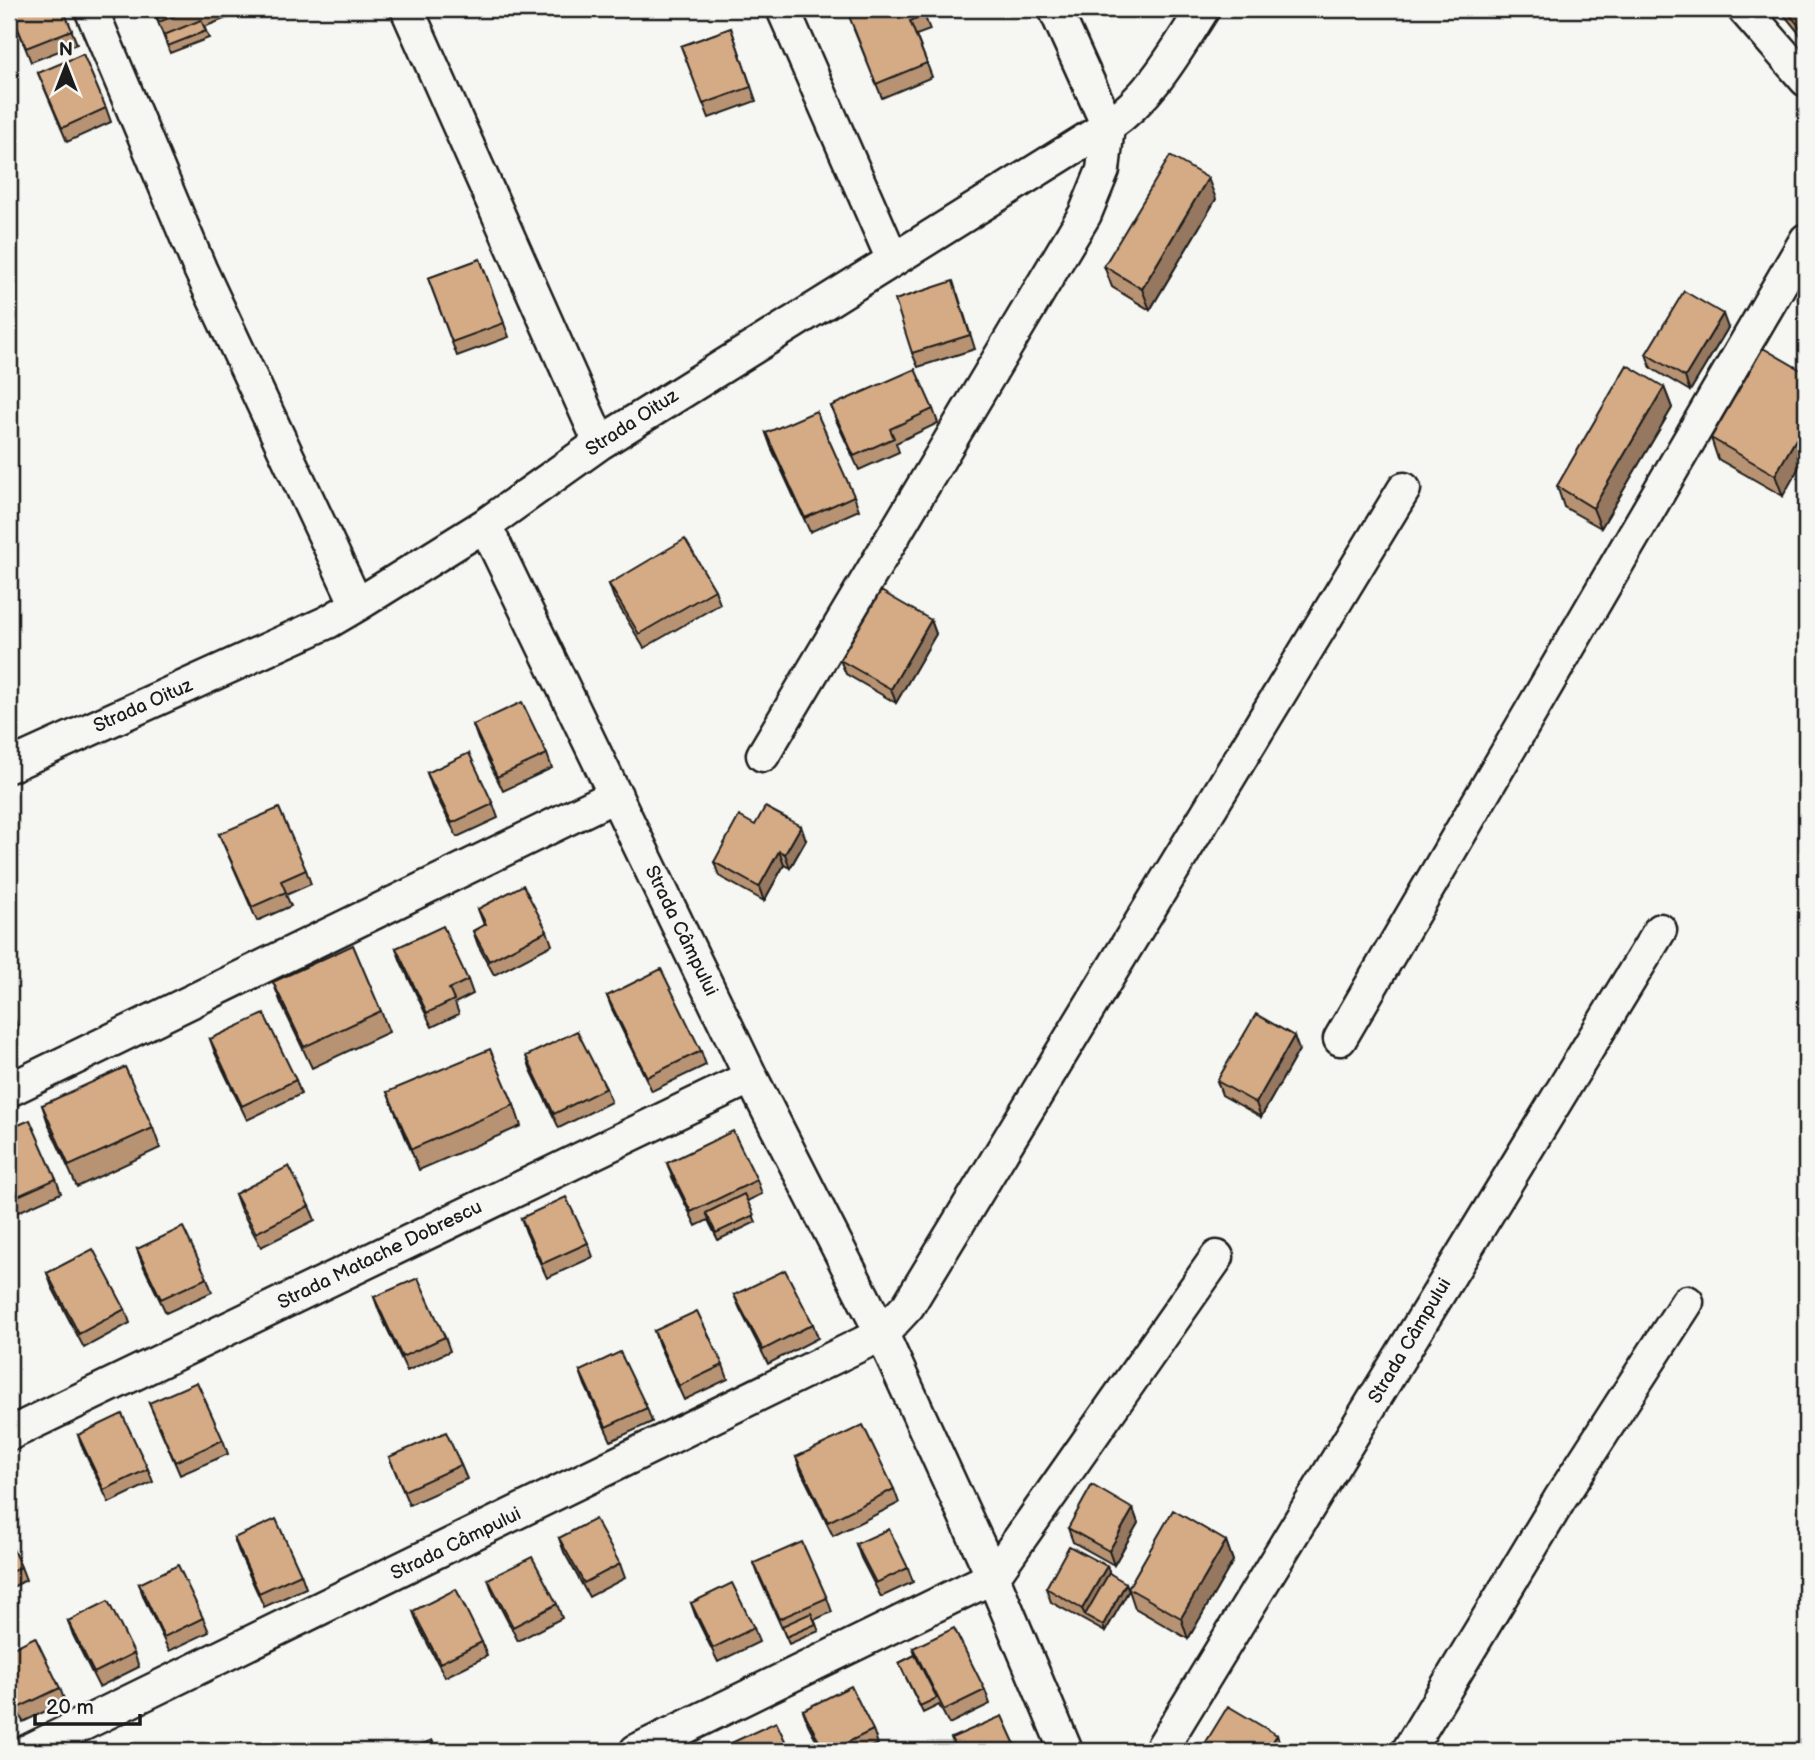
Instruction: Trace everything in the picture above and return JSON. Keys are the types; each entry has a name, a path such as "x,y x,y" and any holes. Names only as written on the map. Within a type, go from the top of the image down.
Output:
{"street":[{"path":"91,9 200,269 357,605"},
{"path":"407,9 600,443"},
{"path":"783,9 893,260"},
{"path":"763,755 1085,214 1103,170 1108,126 1055,9"},
{"name":"Strada Oituz","path":"9,766 316,627 357,605 485,525 600,443 1132,109 1158,81 1203,9"},
{"path":"1744,9 1806,80"},
{"path":"1340,1039 1806,240"},
{"path":"881,1334 908,1306 1404,489"},
{"name":"Strada Câmpului","path":"485,525 751,1077 881,1334 993,1577 1066,1751"},
{"path":"9,1090 616,795"},
{"name":"Strada Câmpului","path":"1160,1751 1660,930"},
{"name":"Strada Matache Dobrescu","path":"9,1434 751,1077"},
{"path":"636,1751 993,1577 1217,1257"},
{"path":"1408,1751 1560,1499 1687,1302"},
{"name":"Strada Câmpului","path":"28,1751 881,1334"}],"building":[{"path":"10,9 63,9 72,30 26,48"},
{"path":"154,9 191,9 159,22"},
{"path":"866,9 922,9 925,16 910,21 927,63 876,84 849,16"},
{"path":"1785,9 1806,9 1806,34"},
{"path":"201,20 206,31 168,46 164,35"},
{"path":"731,28 751,87 703,104 681,46"},
{"path":"83,54 106,108 62,128 38,73"},
{"path":"1170,156 1208,178 1142,289 1104,266"},
{"path":"480,259 504,323 452,342 428,278"},
{"path":"953,281 970,335 912,353 895,300"},
{"path":"1806,285 1806,303 1798,298"},
{"path":"1684,291 1723,314 1685,377 1646,354"},
{"path":"1763,348 1806,373 1806,422 1775,475 1711,438"},
{"path":"1627,365 1664,387 1593,508 1557,486"},
{"path":"915,369 933,409 890,429 894,438 854,456 831,406"},
{"path":"816,411 854,496 805,518 766,433"},
{"path":"685,539 715,590 639,634 609,584"},
{"path":"881,591 931,620 891,689 840,660"},
{"path":"522,702 547,754 497,777 473,725"},
{"path":"469,753 493,804 452,823 427,773"},
{"path":"765,807 801,826 785,854 779,851 759,887 714,862 739,816 755,825"},
{"path":"279,808 306,870 281,881 286,892 252,907 219,834"},
{"path":"523,885 547,931 489,961 473,931 486,924 478,909"},
{"path":"443,926 468,980 449,989 454,1000 427,1013 396,948"},
{"path":"353,945 381,1011 304,1047 273,982"},
{"path":"661,969 701,1051 647,1077 607,996"},
{"path":"264,1014 296,1080 242,1106 210,1039"},
{"path":"1256,1014 1294,1036 1256,1103 1217,1081"},
{"path":"577,1031 606,1088 554,1114 526,1056"},
{"path":"490,1049 514,1105 412,1149 387,1092"},
{"path":"125,1067 153,1128 69,1166 42,1105"},
{"path":"30,1120 56,1179 9,1200 9,1129"},
{"path":"733,1131 757,1180 691,1212 667,1163"},
{"path":"289,1166 309,1206 256,1233 235,1194"},
{"path":"744,1194 754,1215 716,1233 706,1213"},
{"path":"566,1197 588,1243 542,1264 521,1218"},
{"path":"183,1227 207,1278 161,1299 137,1249"},
{"path":"93,1249 125,1309 79,1334 47,1273"},
{"path":"785,1270 813,1324 763,1350 734,1295"},
{"path":"418,1278 445,1337 402,1357 374,1297"},
{"path":"697,1311 723,1365 679,1386 654,1331"},
{"path":"620,1352 647,1408 606,1427 580,1371"},
{"path":"197,1382 223,1440 175,1462 149,1403"},
{"path":"122,1414 148,1469 104,1490 78,1435"},
{"path":"863,1425 894,1489 828,1522 796,1457"},
{"path":"446,1432 461,1465 404,1491 389,1457"},
{"path":"1092,1485 1133,1509 1109,1551 1068,1528"},
{"path":"1173,1510 1226,1541 1181,1618 1128,1588"},
{"path":"276,1519 301,1574 259,1593 234,1538"},
{"path":"595,1519 620,1564 584,1583 559,1538"},
{"path":"889,1529 908,1568 876,1583 856,1544"},
{"path":"9,1541 21,1567 9,1573"},
{"path":"802,1542 827,1598 779,1619 754,1563"},
{"path":"1069,1546 1107,1566 1082,1609 1046,1588"},
{"path":"532,1557 557,1604 513,1627 488,1579"},
{"path":"178,1565 203,1618 164,1637 139,1584"},
{"path":"1109,1573 1126,1583 1103,1625 1085,1615"},
{"path":"732,1583 754,1628 713,1648 691,1603"},
{"path":"456,1589 482,1642 440,1663 413,1611"},
{"path":"108,1601 134,1653 94,1673 68,1621"},
{"path":"811,1613 816,1624 786,1637 782,1626"},
{"path":"954,1628 985,1690 944,1710 913,1648"},
{"path":"35,1637 60,1688 18,1708 9,1690 9,1650"},
{"path":"915,1655 937,1698 920,1706 899,1663"},
{"path":"851,1686 873,1730 830,1751 824,1751 803,1710"},
{"path":"1228,1706 1277,1735 1267,1751 1201,1750"},
{"path":"1002,1716 1018,1751 957,1751 951,1738"},
{"path":"776,1722 790,1751 730,1751 727,1745"},
{"path":"432,1740 437,1751 406,1751"}]}
